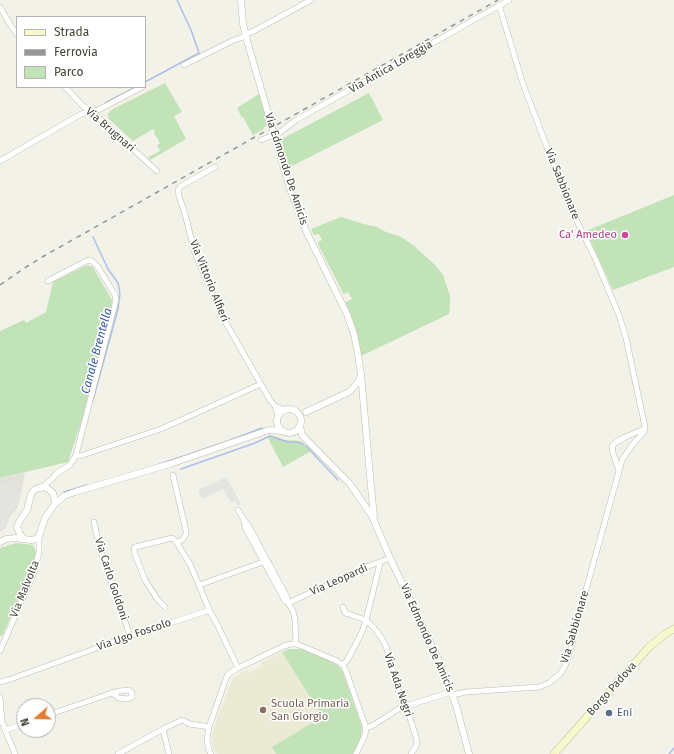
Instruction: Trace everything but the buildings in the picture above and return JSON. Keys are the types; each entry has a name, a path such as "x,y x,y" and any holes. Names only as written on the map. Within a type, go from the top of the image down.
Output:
{"main road":[{"name":"Borgo Padova","path":"554,754 647,649 662,636 674,629"}],"street":[{"name":"Via Edmondo De Amicis","path":"240,0 246,35 290,189 304,225 349,318 356,340 362,378 371,487 376,525"},
{"path":"184,65 252,32 311,0"},
{"name":"Via Antica Loreggia","path":"275,135 296,120 509,0"},
{"name":"Via Sabbionare","path":"365,728 372,726 400,708 452,693 539,687 560,674 569,655 622,460 633,444 644,432 645,427 626,338 619,315 596,260 569,205 523,84 499,5"},
{"path":"0,8 16,33"},
{"name":"Via Brugnari","path":"66,88 84,108 91,111 157,171"},
{"path":"0,161 81,114 98,110 141,88"},
{"path":"261,140 275,135"},
{"name":"Via Vittorio Alfieri","path":"216,167 181,186 178,190 178,196 185,214 195,253 222,316 270,400 275,406 277,418"},
{"path":"41,488 57,473 70,465 76,455 116,302 116,298 98,267 89,260 48,281"},
{"path":"275,406 285,410 289,409 296,412 306,412 350,391 360,378 360,366"},
{"path":"333,399 353,384 359,373 360,366"},
{"path":"76,455 80,456 162,429 261,384"},
{"path":"350,391 359,392 364,399"},
{"path":"269,430 281,412 285,410"},
{"path":"296,412 299,414 302,435"},
{"path":"291,433 298,429 306,412"},
{"path":"277,418 278,428 281,431"},
{"path":"619,471 612,453 612,446 625,437 644,429"},
{"path":"3,540 16,538 34,540 39,536 46,518 54,505 64,496 170,464 269,430 302,435 345,479 359,496 364,498 368,496 371,487"},
{"path":"173,475 186,531 183,539 177,543"},
{"path":"51,480 50,487 55,499 54,505"},
{"path":"3,540 12,536 17,528 27,510 32,492 34,490 47,488 53,493 64,496"},
{"name":"Via Edmondo De Amicis","path":"359,496 371,513 390,558 439,661 452,693 469,754"},
{"path":"238,510 248,524 266,561 287,597 295,619 296,644"},
{"name":"Via Carlo Goldoni","path":"94,522 100,549 130,636"},
{"path":"17,528 20,534 26,539"},
{"name":"Via Malvolta","path":"0,651 32,575 38,556 39,536"},
{"path":"165,607 150,589 145,580 134,550 135,547 172,538 177,543 190,564 210,612 238,668"},
{"name":"Via Malvolta","path":"26,539 35,544 39,549"},
{"name":"Via Leopardi","path":"288,603 390,558"},
{"path":"200,585 266,561"},
{"path":"343,665 353,651 362,632 380,562"},
{"path":"343,607 346,613 366,620"},
{"name":"Via Ugo Foscolo","path":"0,682 204,611 210,612"},
{"name":"Via Ada Negri","path":"366,620 381,637 386,646 398,690 406,706 416,742 416,746 412,754"},
{"path":"211,754 207,740 209,726 228,674 287,644 296,644 337,661 343,665 365,728 365,735 356,754"},
{"path":"56,712 112,694"},
{"path":"0,697 3,728 15,754"},
{"path":"118,754 182,720 190,724 209,726"},
{"path":"3,728 16,726"},
{"path":"163,729 169,754"}],"shaded area":[{"path":"25,473 17,508 10,517 5,529 0,532 0,478"},
{"path":"226,477 241,504 238,506 235,501 231,502 222,489 202,499 198,490"},
{"path":"12,484 13,488 18,488 20,492 18,503 2,528 0,527 0,487"},
{"path":"282,652 322,718 272,747 276,754 217,754 213,748 212,740 214,729 233,678 247,669 249,673 262,666 261,663"}],"green space":[{"path":"165,83 182,112 174,116 186,139 150,160 148,157 160,151 157,145 160,144 153,129 133,141 109,119 108,113 113,109"},
{"path":"369,93 383,120 288,168 280,140"},
{"path":"259,94 268,125 253,135 237,108"},
{"path":"674,195 674,267 613,290 586,231"},
{"path":"341,217 377,227 401,237 413,245 435,265 443,275 450,296 449,314 361,356 354,326 346,303 352,299 348,292 343,293 318,244 318,242 322,240 319,234 314,235 311,229"},
{"path":"87,265 93,267 112,300 112,303 81,423 68,462 0,478 0,331 24,320 26,323 46,312 53,282"},
{"path":"272,436 284,440 300,441 311,451 283,467 268,438"},
{"path":"16,543 33,545 36,552 36,559 3,635 0,636 0,548"},
{"path":"290,649 301,649 326,659 337,665 342,670 362,727 361,738 353,754 276,754 272,747 322,717 282,652"}],"waterway":[{"name":"Canale Brentella","path":"146,81 199,53 191,30 177,0"},
{"name":"Canale Brentella","path":"105,103 134,88"},
{"name":"Canale Brentella","path":"93,237 108,269 118,283 120,294 118,309 93,400"},
{"path":"154,466 262,428"},
{"path":"181,469 255,443 270,436 304,445"},
{"path":"306,446 338,480"},
{"path":"64,492 87,485"},
{"path":"669,754 674,748"}],"railway":[{"path":"0,285 44,256 498,0"}],"place":[{"name":"Ca' Amedeo","path":"625,235"},
{"name":"Scuola Primaria San Giorgio","path":"263,710"},
{"name":"Eni","path":"609,713"}]}
